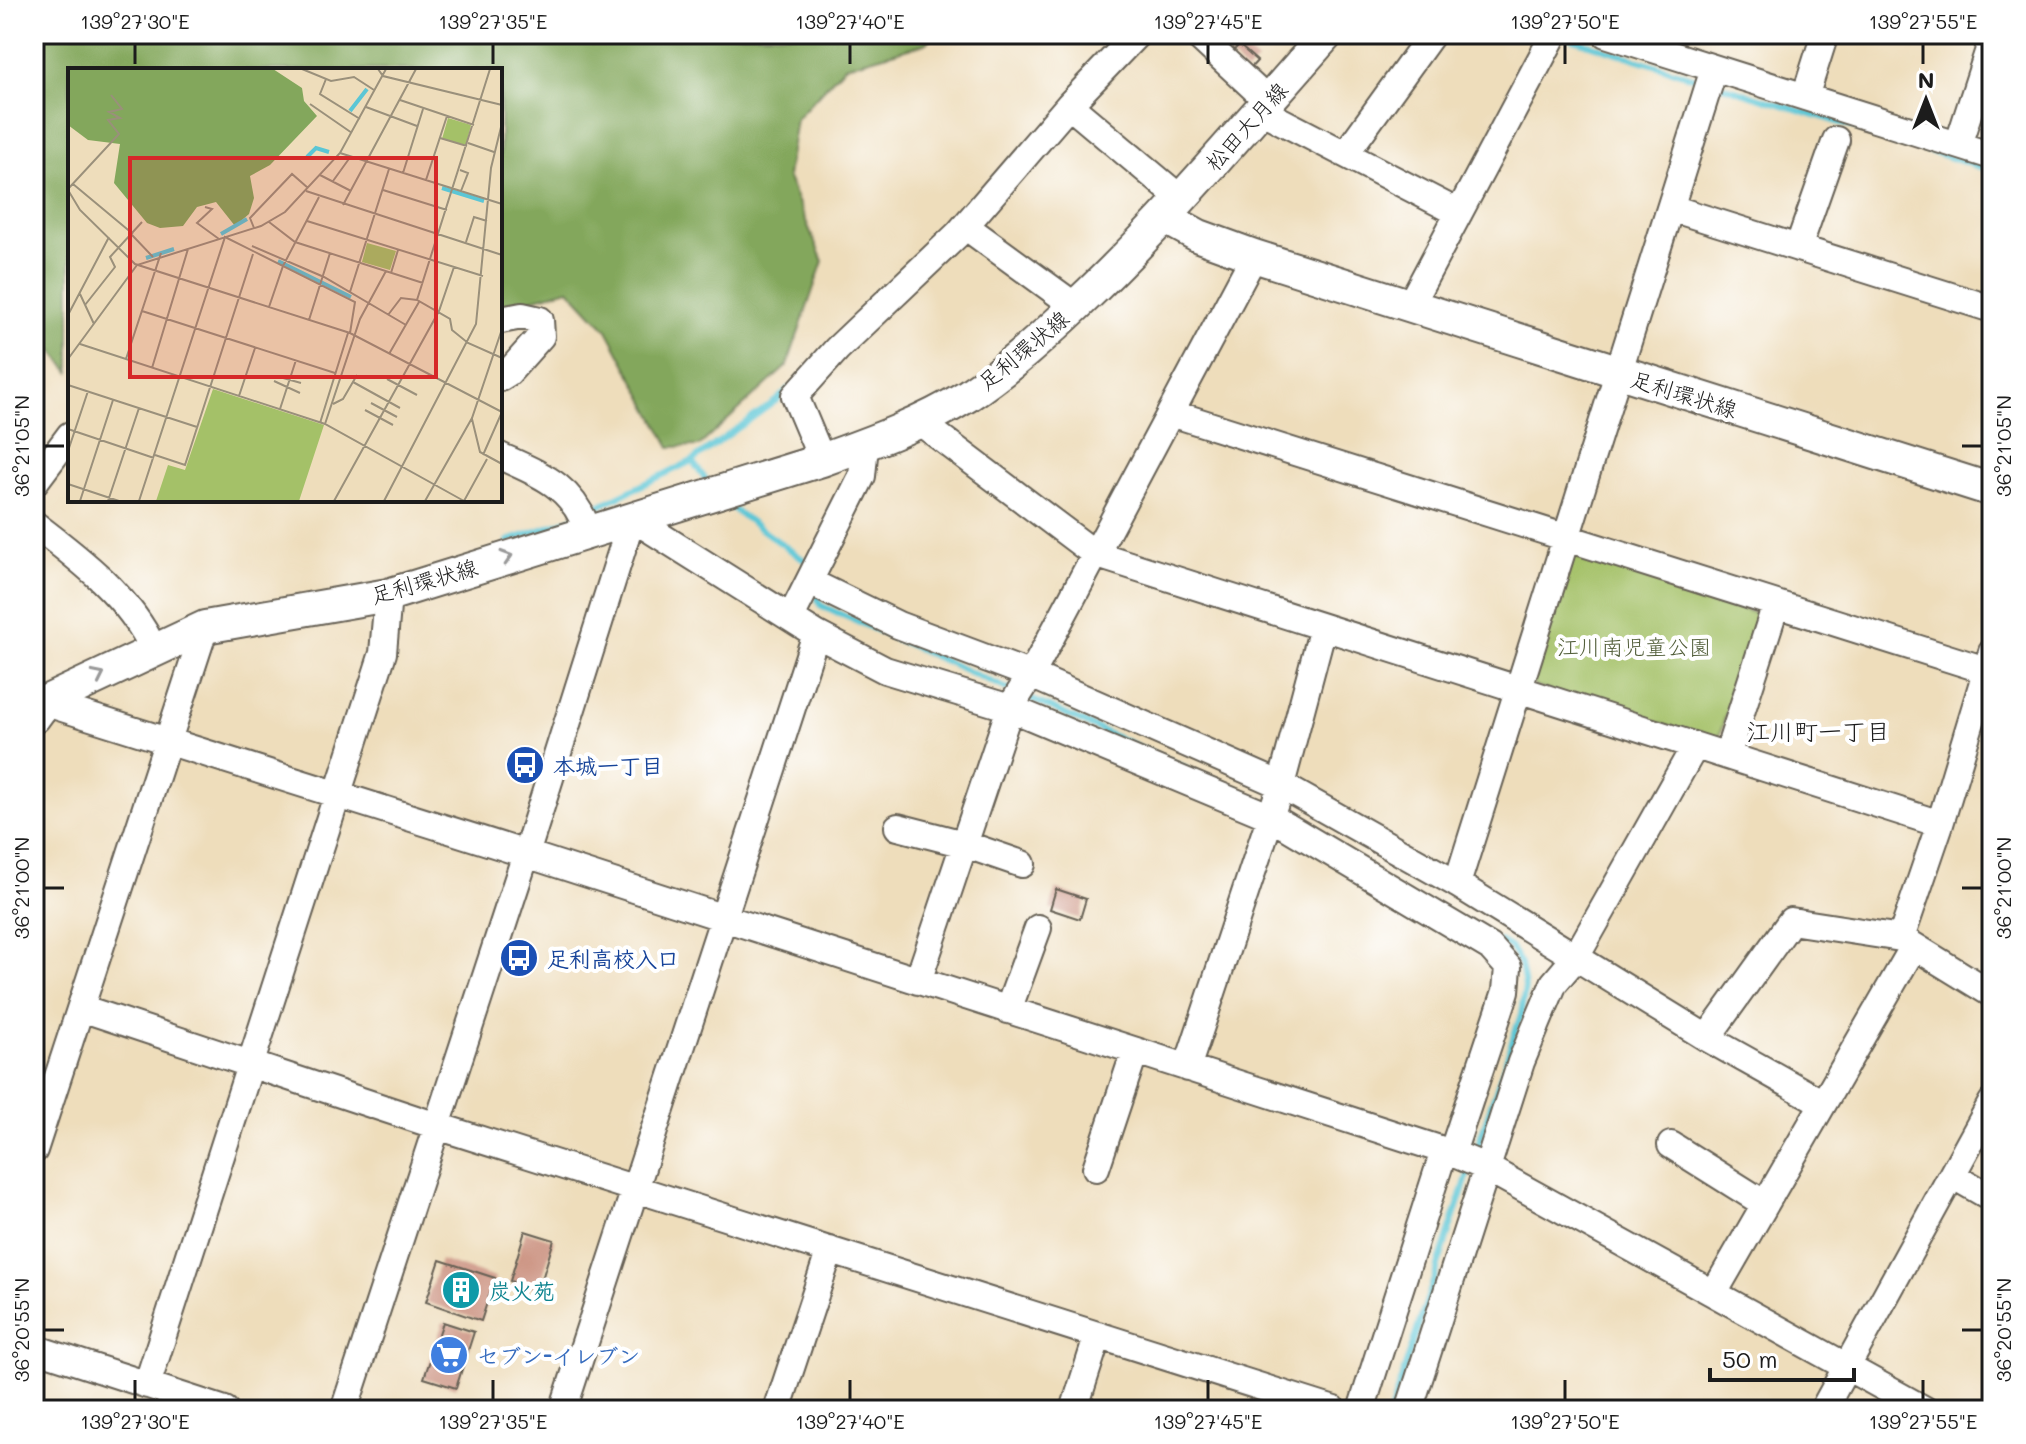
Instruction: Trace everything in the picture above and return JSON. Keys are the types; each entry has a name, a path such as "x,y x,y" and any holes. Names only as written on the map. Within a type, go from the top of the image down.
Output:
{"main road":[{"name":"松田大月線","path":"1172,208 1327,34"},
{"name":"足利環状線","path":"38,704 149,642 205,627 388,595 584,520 632,518 822,460 920,422 969,394 1014,361 1075,306 1172,208 1199,236 1254,256 1992,490"}],"street":[{"path":"822,460 795,396 837,349 965,226 1069,105 1137,34"},
{"path":"1196,34 1264,106 1459,213"},
{"path":"1346,153 1432,34"},
{"path":"1606,34 1710,78 1805,97 1992,156"},
{"path":"1805,97 1825,34"},
{"path":"1410,305 1552,38"},
{"path":"1958,145 1992,40"},
{"path":"1457,884 1710,78"},
{"path":"1069,105 1172,208"},
{"path":"1798,248 1836,140"},
{"path":"1671,208 1992,309"},
{"path":"965,226 1075,306"},
{"path":"918,981 1010,708 1031,675 1254,256"},
{"path":"502,320 522,316 540,320 541,336 502,377"},
{"path":"1171,413 1776,604 1990,665 1907,942 1823,1103 1714,1293"},
{"path":"920,422 1095,554 1940,824"},
{"path":"34,483 68,438"},
{"path":"791,617 862,476 865,445"},
{"path":"502,457 549,478 564,490 584,520"},
{"path":"344,1410 632,518 816,634 885,670 1010,708 1271,817 1469,933 1490,947 1508,967 1506,991 1361,1410"},
{"path":"34,524 97,574 149,642"},
{"path":"810,582 898,625 1031,675 1281,785 1457,884 1707,1038 1823,1103"},
{"path":"147,1385 383,653 388,595"},
{"path":"1727,756 1776,604"},
{"path":"34,1150 205,627"},
{"path":"1187,1068 1281,785 1323,627"},
{"path":"563,1410 816,634"},
{"path":"38,704 168,741 526,854 1448,1152 1485,1167 1925,1410"},
{"path":"1409,1410 1485,1167 1521,1062 1554,983 1576,957 1695,746"},
{"path":"898,827 964,844 1022,864"},
{"path":"1707,1038 1791,921 1907,942 1992,994"},
{"path":"1008,1010 1038,928"},
{"path":"81,1008 437,1126 1334,1410"},
{"path":"1096,1168 1135,1051"},
{"path":"1823,1410 1992,1102"},
{"path":"1671,1145 1765,1204"},
{"path":"1952,1175 1992,1198"},
{"path":"777,1410 830,1250"},
{"path":"1074,1410 1098,1335"},
{"path":"34,1348 225,1410"}],"green space":[{"path":"34,34 935,34 927,43 845,66 796,119 787,176 823,261 787,366 699,446 670,447 607,330 569,289 502,307 502,68 68,68 68,370 34,327"},
{"name":"江川南児童公園","path":"1579,556 1757,614 1718,740 1535,687 1530,677 1568,558"}],"building":[{"path":"1239,45 1257,61 1247,72 1229,55"},
{"path":"1056,889 1086,899 1080,919 1050,909"},
{"path":"525,1231 554,1240 539,1289 510,1281"},
{"name":"炭火苑","path":"440,1260 495,1278 481,1321 426,1302"},
{"name":"セブン-イレブン","path":"443,1322 474,1332 456,1388 424,1378"}],"waterway":[{"path":"1560,35 1705,81"},
{"path":"1716,84 1992,171"},
{"path":"586,512 692,461 788,389"},
{"path":"692,461 709,484"},
{"path":"723,502 807,562 809,567"},
{"path":"508,541 576,517"},
{"path":"816,593 820,605 1014,692"},
{"path":"1024,696 1186,768"},
{"path":"1474,1157 1521,1014 1525,987 1521,964 1510,947 1500,941"},
{"path":"1391,1410 1470,1168"}],"place":[{"name":"本城一丁目","path":"525,765"},
{"name":"足利高校入口","path":"519,958"},
{"name":"炭火苑","path":"461,1290"},
{"name":"セブン-イレブン","path":"449,1355"}],"district":[{"name":"江川町一丁目","path":"1818,730"}]}
